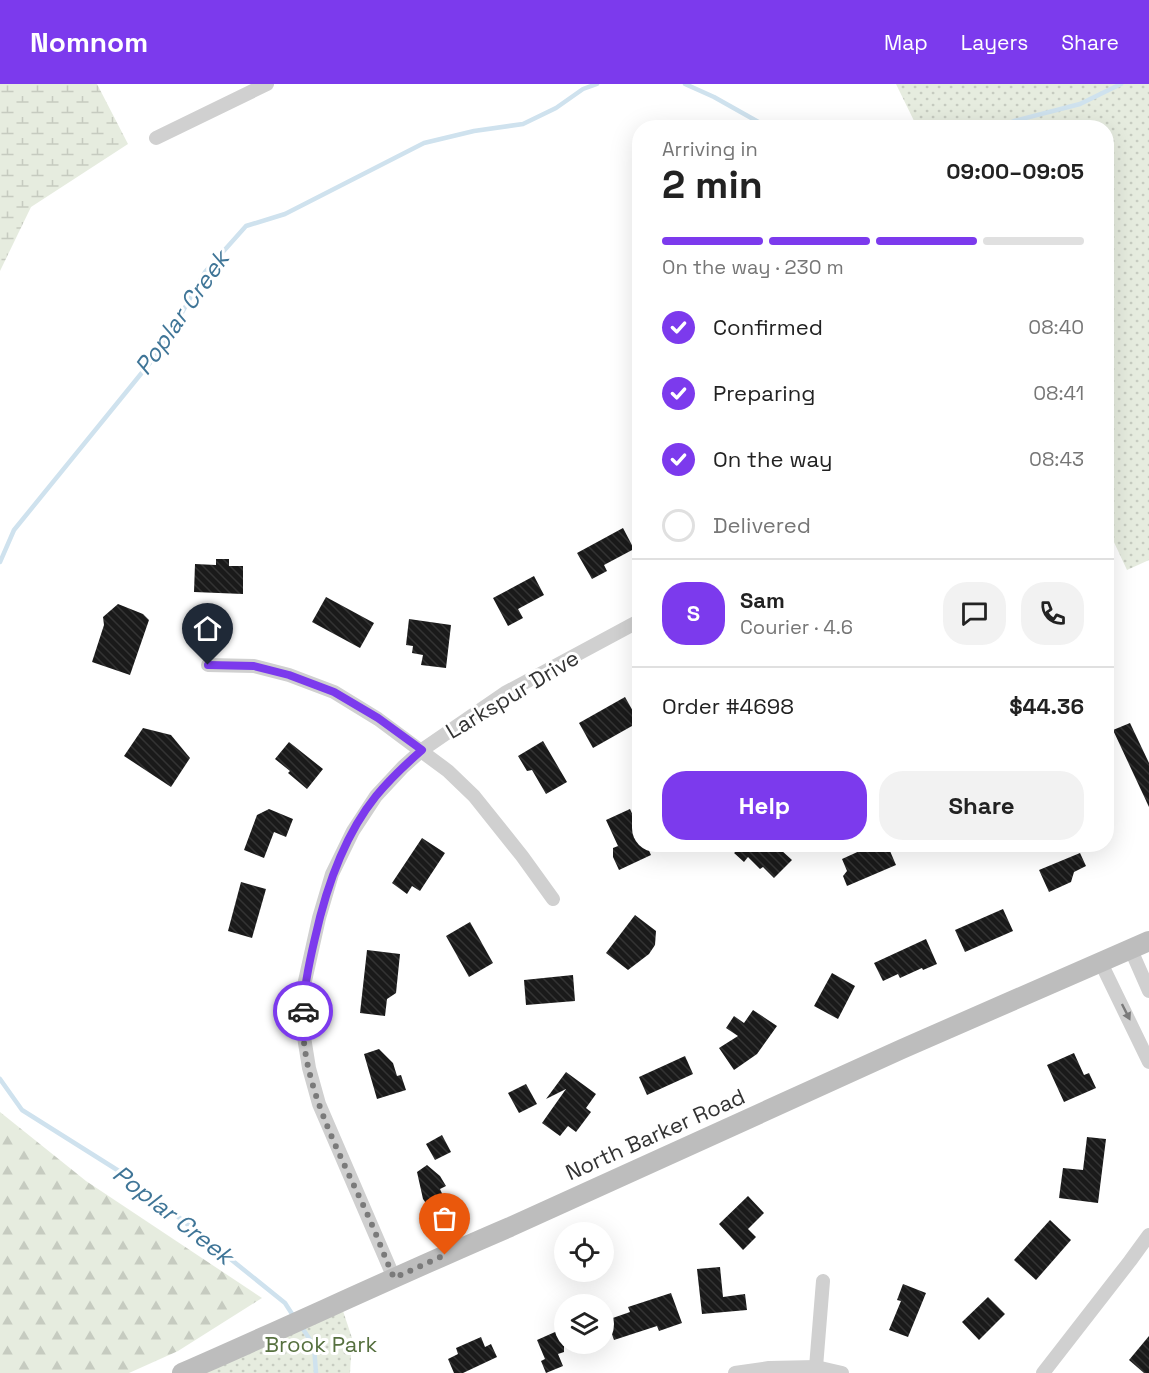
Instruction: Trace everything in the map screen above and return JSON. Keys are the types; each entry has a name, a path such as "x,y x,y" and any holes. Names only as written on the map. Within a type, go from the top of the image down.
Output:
{"main road":[{"name":"North Barker Road","path":"182,1373 891,1054 1149,941"}],"street":[{"path":"156,138 259,86"},
{"name":"Larkspur Drive","path":"394,1278 319,1104 309,1068 304,1037 303,990 319,918 332,874 353,831 376,796 422,750 505,693 632,625"},
{"path":"208,665 254,666 289,675 334,692 378,718 448,771 474,796 553,899"},
{"path":"1131,950 1149,991"},
{"path":"1101,963 1149,1062"},
{"path":"1043,1373 1149,1235"},
{"path":"816,1367 823,1281"},
{"path":"735,1373 769,1368 816,1367 842,1373"}],"green space":[{"path":"0,84 97,84 128,144 31,207 0,271"},
{"path":"896,84 1149,84 1149,560 1127,570 1114,542 1114,120 914,120"},
{"path":"0,1112 86,1181 262,1298 178,1351 129,1373 0,1373"},
{"name":"Brook Park","path":"340,1302 352,1338 350,1373 182,1373"}],"building":[{"path":"623,528 632,545 632,550 604,565 607,571 592,579 577,553"},
{"path":"216,559 229,559 229,566 243,566 243,594 194,592 195,564 216,565"},
{"path":"534,576 544,595 518,609 523,618 508,626 493,598"},
{"path":"326,597 374,623 360,648 312,622"},
{"path":"118,604 143,614 149,620 130,675 92,662 104,625 103,617"},
{"path":"409,619 451,625 446,668 421,665 423,655 412,653 413,646 406,645"},
{"path":"625,697 632,710 632,726 593,748 579,723"},
{"path":"1130,723 1149,763 1149,807 1114,732 1114,730"},
{"path":"143,728 171,735 190,758 171,787 124,756"},
{"path":"543,741 567,782 546,794 532,770 527,771 518,756"},
{"path":"289,742 323,769 307,789 275,759"},
{"path":"269,809 293,819 286,837 274,832 264,858 244,850 257,815"},
{"path":"630,809 632,852 650,852 651,855 619,870 613,857 613,848 618,846 606,820"},
{"path":"422,838 445,853 420,891 412,886 407,894 392,883"},
{"path":"783,852 792,860 774,878 748,857 744,862 734,853"},
{"path":"857,852 890,852 896,865 847,886 843,876 847,871 842,859"},
{"path":"1080,853 1086,866 1074,872 1071,882 1049,892 1039,870"},
{"path":"241,882 266,889 252,938 228,931"},
{"path":"1003,909 1013,931 965,952 955,930"},
{"path":"635,915 656,931 655,945 649,954 628,970 606,953"},
{"path":"470,922 493,963 469,977 446,936"},
{"path":"926,939 937,964 900,978 898,974 883,981 874,963"},
{"path":"367,950 400,954 396,993 387,999 385,1016 360,1013"},
{"path":"832,973 855,986 838,1019 814,1006"},
{"path":"573,975 575,1001 526,1005 524,980"},
{"path":"753,1010 777,1026 757,1054 734,1070 719,1048 738,1036 726,1028 734,1016 744,1023"},
{"path":"379,1049 393,1063 397,1076 401,1075 406,1090 377,1099 364,1054"},
{"path":"1074,1053 1084,1075 1089,1073 1096,1088 1064,1102 1047,1065"},
{"path":"685,1056 693,1074 647,1095 639,1077"},
{"path":"566,1072 596,1094 586,1108 591,1112 576,1132 568,1126 560,1136 542,1123 566,1089 546,1099"},
{"path":"526,1084 537,1104 519,1113 508,1093"},
{"path":"442,1135 451,1152 435,1160 426,1144"},
{"path":"1087,1137 1106,1139 1098,1203 1059,1198 1063,1168 1083,1170"},
{"path":"427,1165 440,1176 446,1186 440,1189 445,1200 430,1209 423,1199 417,1172"},
{"path":"748,1196 764,1213 748,1229 756,1237 743,1250 719,1224"},
{"path":"1050,1220 1071,1240 1036,1280 1014,1260"},
{"path":"720,1267 723,1297 745,1294 747,1310 702,1314 697,1269"},
{"path":"903,1284 926,1293 908,1337 889,1330 901,1301 897,1300"},
{"path":"671,1293 682,1323 659,1331 657,1326 614,1340 614,1318 630,1312 628,1307"},
{"path":"988,1297 1005,1314 979,1340 962,1322"},
{"path":"554,1332 554,1354 558,1354 563,1366 546,1373 541,1361 545,1359 537,1340"},
{"path":"1149,1336 1149,1373 1144,1373 1129,1360"},
{"path":"481,1337 485,1347 491,1344 497,1357 463,1373 454,1373 448,1359 458,1354 456,1348"}],"waterway":[{"name":"Poplar Creek","path":"0,562 14,530 162,348 205,272 246,226 285,214 424,143 474,131 523,124 556,108 583,89 597,84"},
{"name":"Poplar Creek","path":"685,84 755,120"},
{"name":"Poplar Creek","path":"1018,120 1080,104 1121,84"},
{"name":"Poplar Creek","path":"0,1079 22,1110 130,1178 285,1303 294,1317"},
{"name":"Poplar Creek","path":"301,1326 314,1346 316,1373"}],"way so far":[{"path":"303,1011 309,1068 319,1104 394,1278 445,1255"}],"route":[{"path":"208,665 254,666 289,675 334,692 378,718 422,750 376,796 342,851 332,874 319,918 303,990 303,1011"}]}
